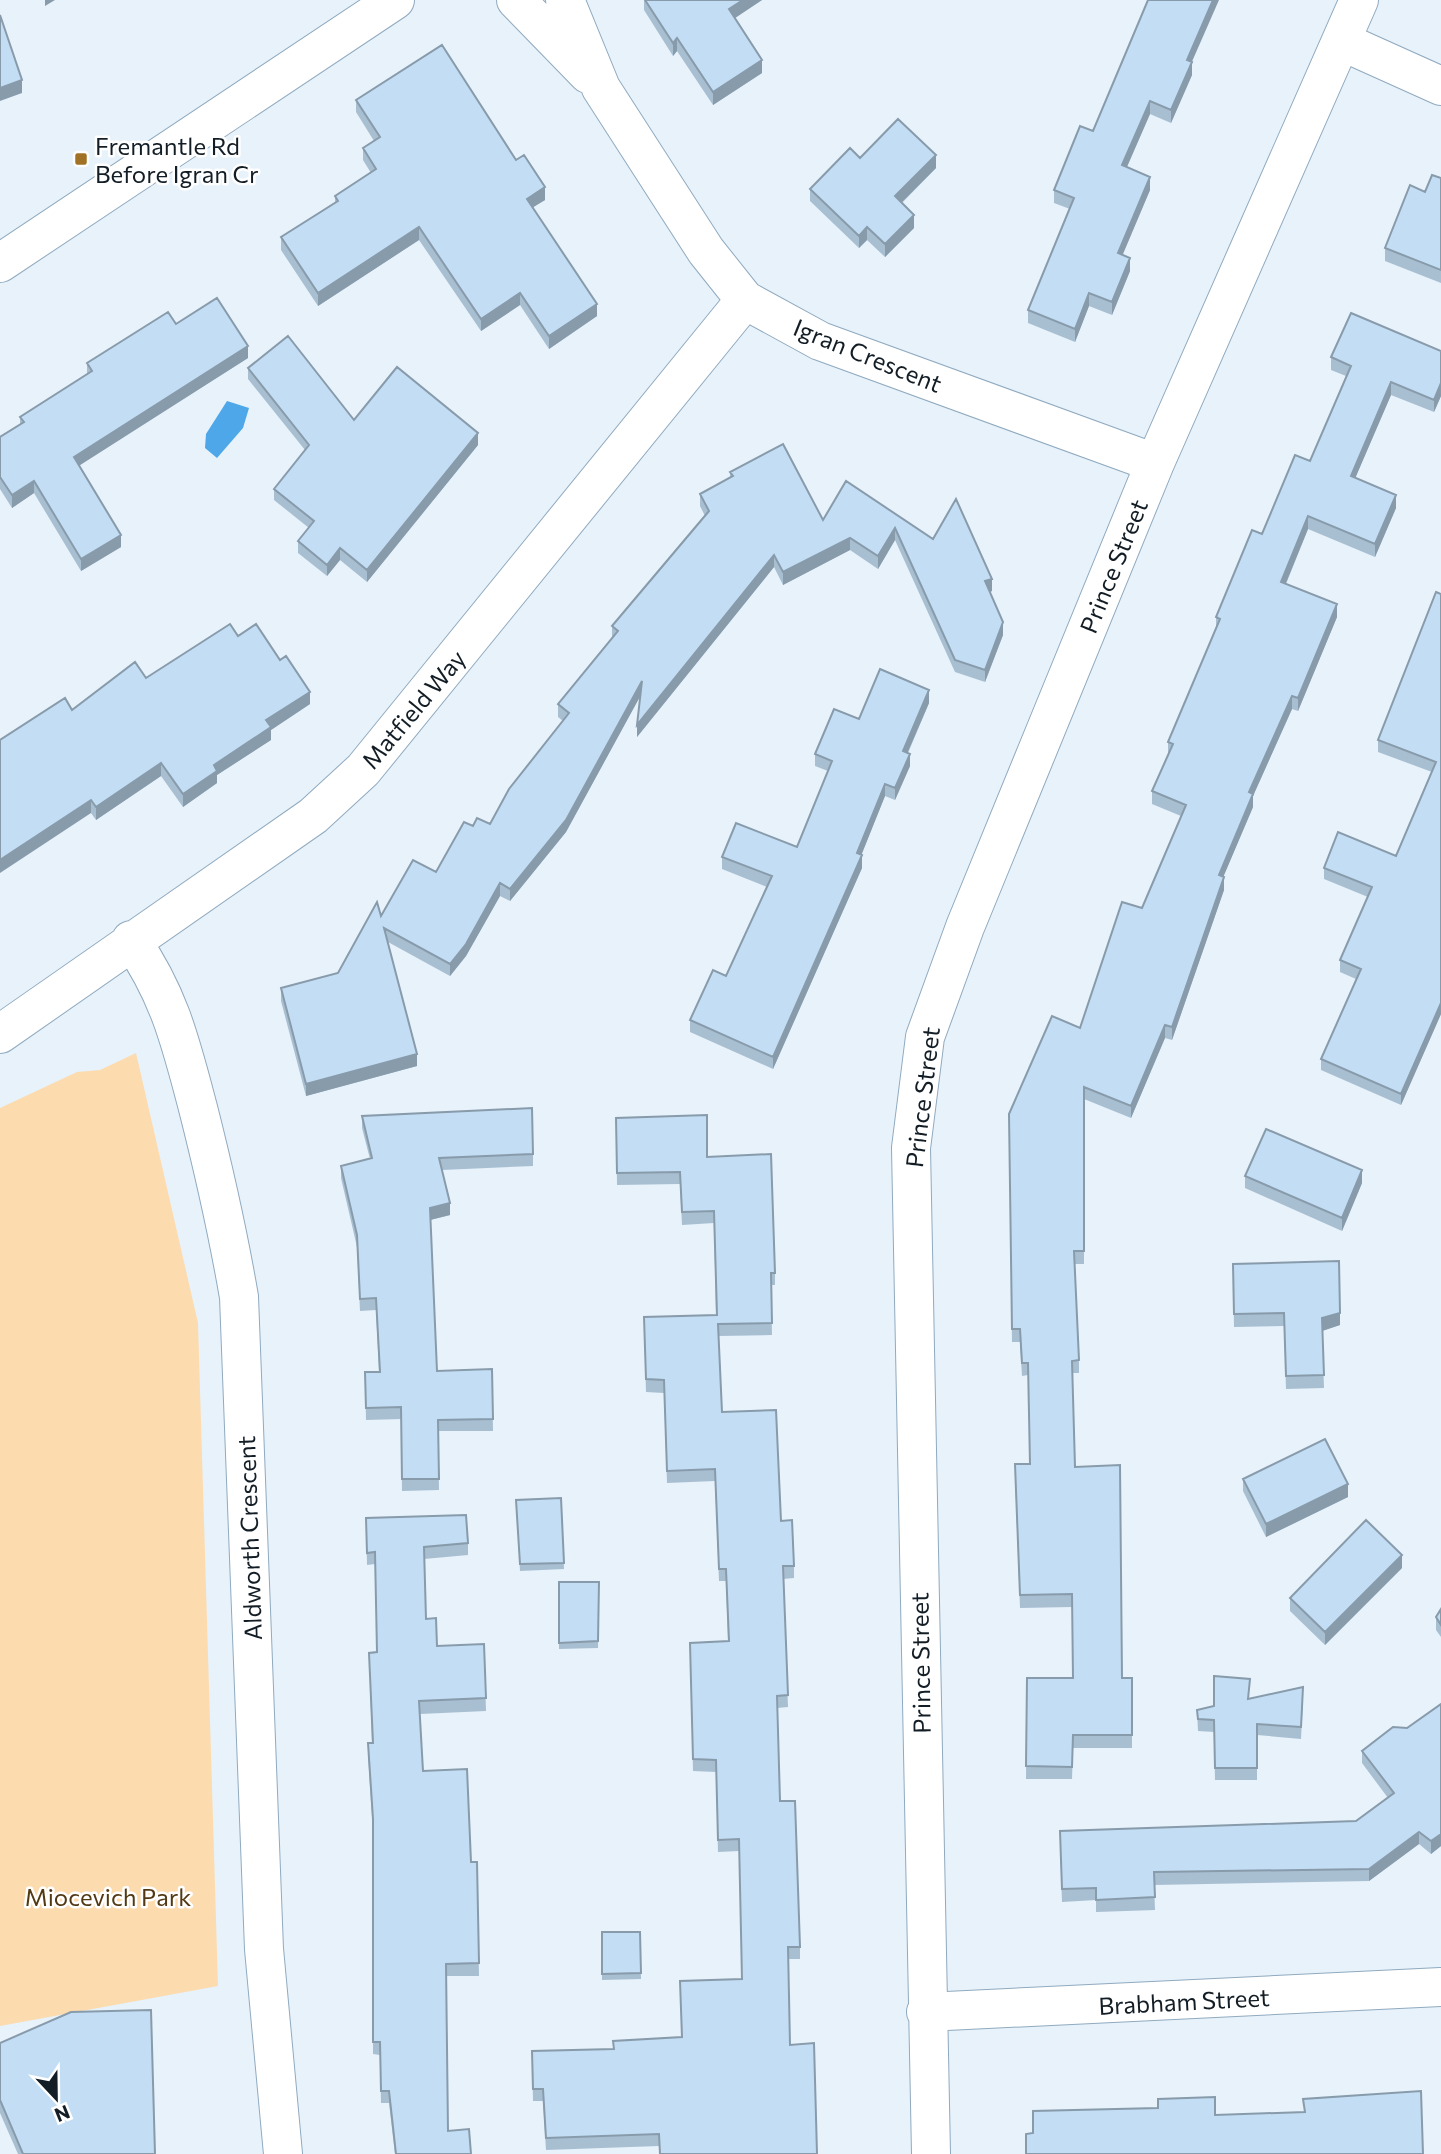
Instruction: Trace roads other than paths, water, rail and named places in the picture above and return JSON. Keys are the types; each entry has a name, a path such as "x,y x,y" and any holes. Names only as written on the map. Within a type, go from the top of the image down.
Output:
{"street":[{"path":"0,263 396,0"},
{"name":"Igran Crescent","path":"516,0 601,88"},
{"name":"Igran Crescent","path":"565,0 601,88 706,251 745,300 820,341 1155,463"},
{"name":"Prince Street","path":"930,2154 911,1148 925,1037 965,927 1155,463 1359,0"},
{"path":"1341,41 1441,86"},
{"name":"Matfield Way","path":"0,1034 131,940 313,816 363,770 745,300"},
{"name":"Aldworth Crescent","path":"131,940 152,970 176,1021 221,1197 240,1297 264,1949 283,2154"},
{"name":"Brabham Street","path":"926,2012 1441,1987"}],"water":[{"path":"227,401 249,408 243,428 217,458 205,448 206,434"}],"place":[{"name":"Fremantle Rd Before Igran Cr","path":"81,159"}],"park label":[{"name":"Miocevich Park","path":"108,1896"}]}
